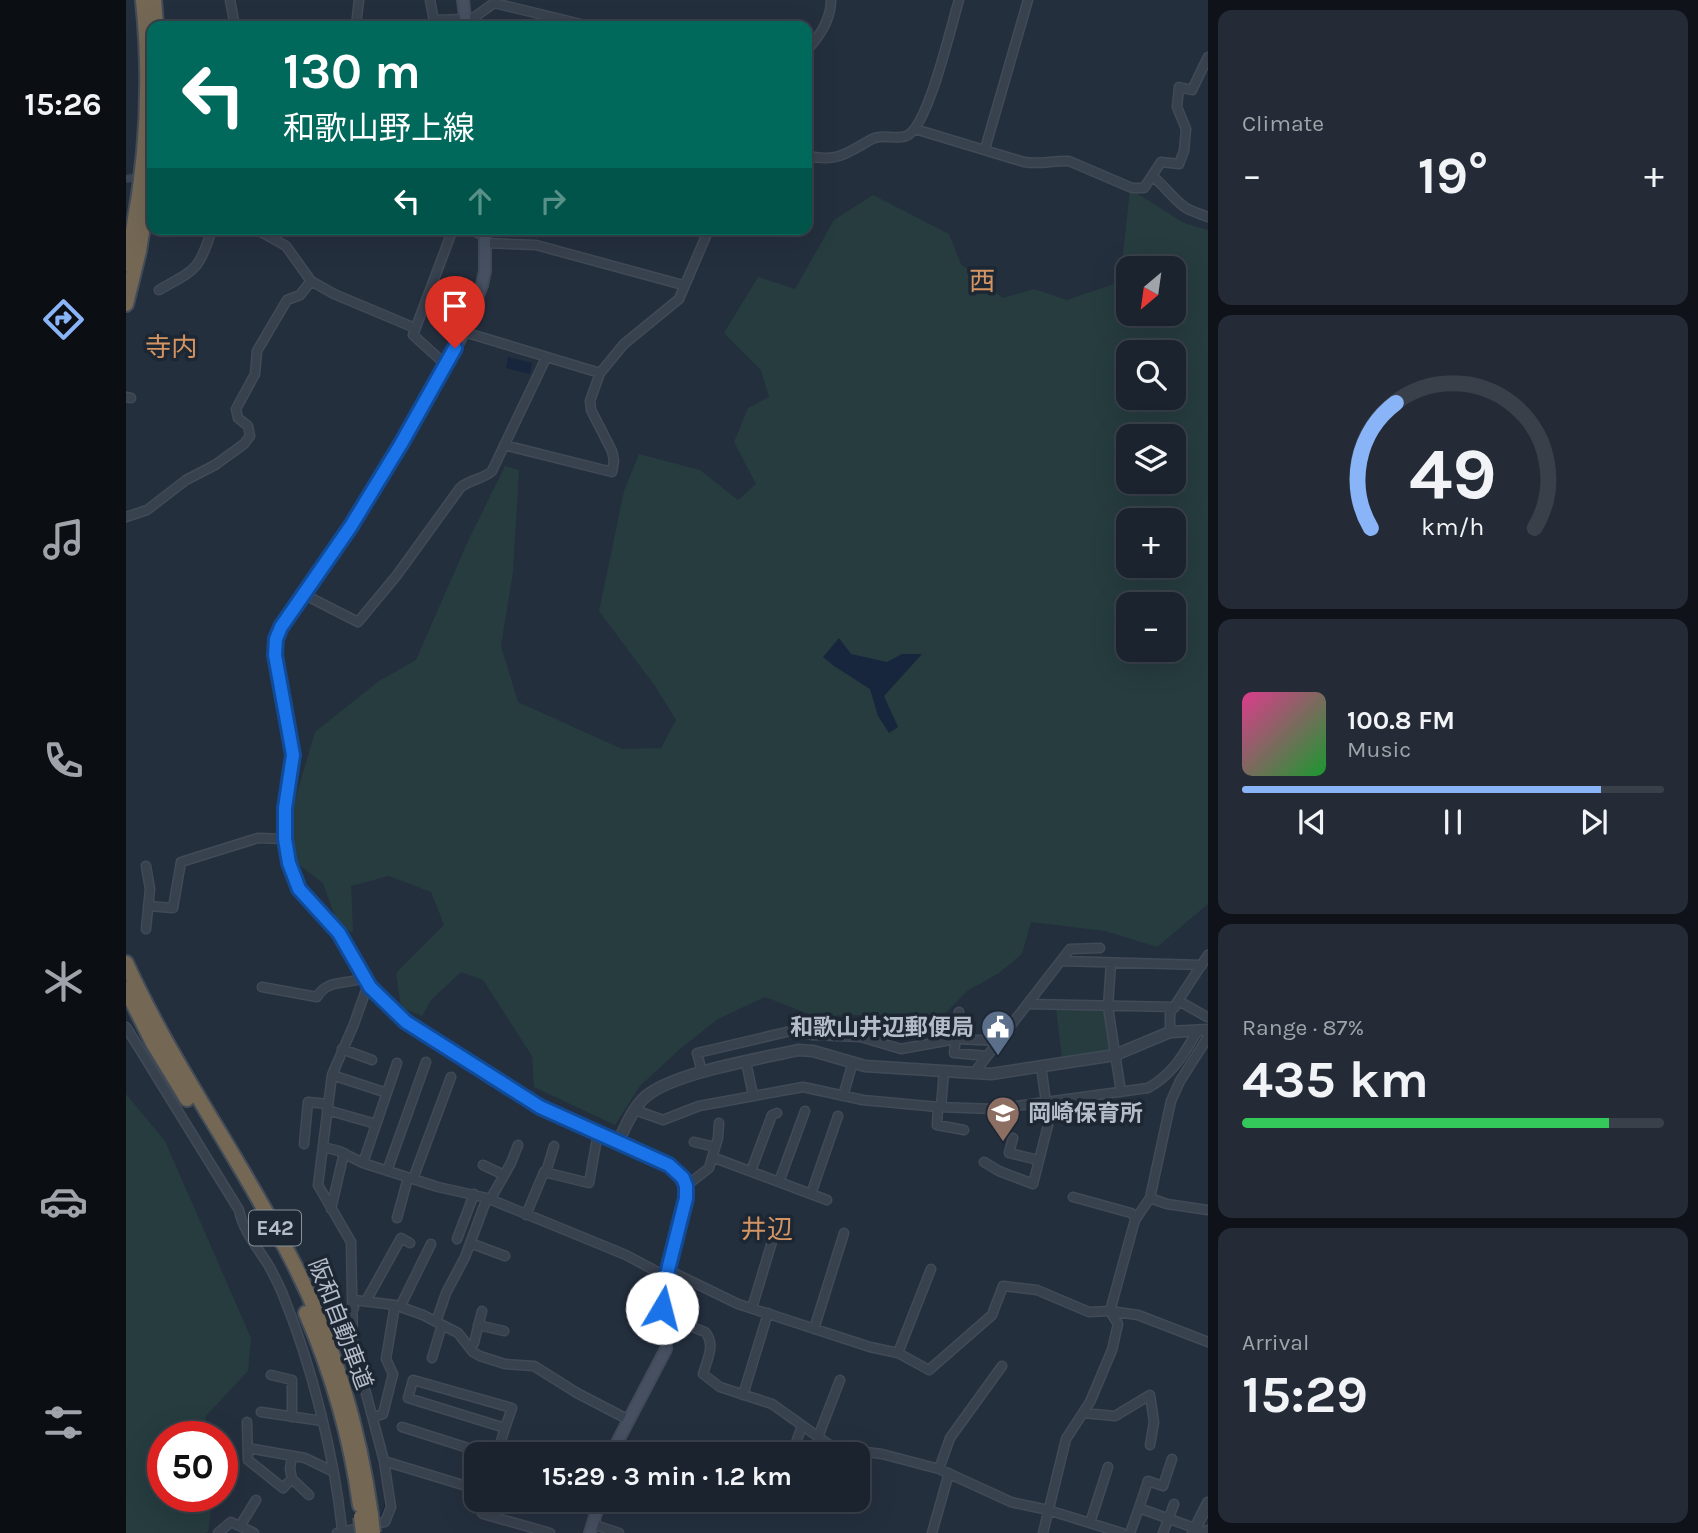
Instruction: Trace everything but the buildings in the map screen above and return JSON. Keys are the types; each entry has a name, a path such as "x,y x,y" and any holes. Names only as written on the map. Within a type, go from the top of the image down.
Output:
{"highway":[{"path":"144,0 147,54"},
{"path":"154,0 156,21"},
{"path":"126,264 136,209 147,97"},
{"path":"126,304 139,251 147,197"},
{"name":"阪和自動車道","path":"126,963 186,1080 267,1213 316,1312 347,1401 363,1464 372,1525"},
{"name":"阪和自動車道","path":"126,989 153,1043 287,1271 307,1316 338,1403 353,1465 372,1525"},
{"name":"阪和自動車道","path":"348,1532 372,1525"}],"main road":[{"path":"463,0 465,21"},
{"path":"485,236 482,285 464,332 351,526 281,627 276,639 275,655 293,755 285,808 285,839 289,863 299,889 339,933 366,982 406,1022 540,1107 669,1165 683,1178 686,1198 662,1300 666,1349 617,1442"},
{"path":"591,1529 596,1512"}],"street":[{"path":"230,0 234,21"},
{"path":"357,21 359,0"},
{"path":"430,0 434,21"},
{"path":"812,43 826,25 831,0"},
{"path":"812,157 826,160 840,157 877,136 905,137 915,129 927,105 960,0"},
{"path":"985,149 1028,0"},
{"path":"468,21 494,3 568,21"},
{"path":"915,129 1024,162 1042,164 1058,160 1069,161 1132,188 1144,188 1161,162 1179,164 1184,151 1186,129 1177,107 1179,87 1192,90 1208,57"},
{"path":"1152,176 1164,185 1178,202 1189,210 1208,217"},
{"path":"159,290 192,271 203,257 210,235"},
{"path":"267,235 286,246 311,281 334,294 415,328"},
{"path":"445,364 413,335 451,235"},
{"path":"504,446 612,471 612,451 591,410 590,401 600,373 624,344 679,299 706,235"},
{"path":"485,236 536,245 683,285"},
{"path":"126,517 148,510 187,480 215,465 244,444 250,436 248,426 238,418 236,409 255,374 257,351 288,300 300,295 311,281"},
{"path":"464,332 600,373"},
{"path":"303,594 358,622 397,575 460,488 468,481 484,478 492,471 546,358"},
{"path":"148,906 173,908 181,862 258,838 285,839"},
{"path":"146,866 150,883 146,929"},
{"path":"974,1073 1073,948 1100,948"},
{"path":"1170,1032 1170,1013 1208,955"},
{"path":"1061,961 1202,965"},
{"path":"1111,963 1108,1007 1121,1092"},
{"path":"262,987 317,997 320,992 337,982 366,982 366,990 354,1024 332,1075 318,1185 351,1242 353,1344 374,1418 391,1507 384,1522 372,1525"},
{"path":"1028,1004 1108,1007 1177,1004 1208,1017 1204,1051 1180,1081 1171,1101 1150,1198 1136,1218 1110,1311 1118,1324 1112,1350 1083,1413 1066,1440 1043,1533"},
{"path":"959,1012 954,1053 987,1056"},
{"path":"126,1027 239,1210 241,1222 276,1280 302,1334 348,1532"},
{"path":"702,1072 698,1053 795,1030 812,1035 861,1037 901,1049 956,1039 999,1041"},
{"path":"618,1142 640,1101 655,1091 702,1072 798,1050 866,1066 991,1074 1115,1055 1170,1032 1205,1031"},
{"path":"635,1110 663,1120 699,1106 803,1087 843,1096 940,1107 994,1109 1121,1092 1148,1088 1162,1080 1205,1031"},
{"path":"808,1051 812,1035"},
{"path":"342,1049 372,1060"},
{"path":"900,1068 901,1049"},
{"path":"387,1171 426,1062"},
{"path":"746,1062 753,1095"},
{"path":"843,1096 853,1062"},
{"path":"363,1163 397,1063"},
{"path":"984,1162 1033,1184 1048,1125 1041,1066"},
{"path":"944,1071 936,1125 964,1129"},
{"path":"332,1075 387,1093"},
{"path":"397,1218 410,1178 451,1077"},
{"path":"304,1144 308,1102 376,1124"},
{"path":"779,1182 805,1111"},
{"path":"751,1171 772,1115 777,1113"},
{"path":"811,1194 838,1116"},
{"path":"686,1186 706,1172 715,1147 719,1123"},
{"path":"546,1172 589,1183 598,1133"},
{"path":"1013,1138 1009,1153 1038,1160"},
{"path":"694,1142 715,1147"},
{"path":"432,1358 439,1324 470,1243 518,1144"},
{"path":"526,1215 546,1172 554,1146"},
{"path":"323,1147 438,1187 489,1199 752,1308 870,1347 898,1353 929,1370 992,1315 1003,1286 1037,1290 1089,1312 1110,1311 1138,1315 1208,1342"},
{"path":"331,1209 344,1153"},
{"path":"712,1157 827,1200"},
{"path":"483,1165 504,1175"},
{"path":"457,1239 474,1194"},
{"path":"1073,1196 1131,1213 1136,1218"},
{"path":"1150,1198 1167,1204 1208,1210"},
{"path":"752,1308 778,1222 788,1224"},
{"path":"814,1329 844,1233"},
{"path":"366,1301 401,1238 410,1243"},
{"path":"470,1243 505,1256"},
{"path":"374,1418 383,1414 393,1374 386,1359 398,1306 431,1244"},
{"path":"898,1353 931,1269"},
{"path":"331,1325 341,1321 352,1307 366,1301 398,1306 463,1337 473,1352 480,1356 505,1364 534,1366 577,1393 629,1420"},
{"path":"470,1347 474,1343 482,1311"},
{"path":"743,1395 768,1313"},
{"path":"664,1316 705,1332 710,1338 712,1344 703,1374 720,1387 772,1404 834,1448 882,1454 939,1469 1011,1502 1048,1510 1122,1533"},
{"path":"478,1325 504,1331"},
{"path":"939,1469 950,1438 1002,1366"},
{"path":"271,1375 292,1380 292,1417"},
{"path":"501,1442 512,1408 413,1380 408,1398 505,1428"},
{"path":"818,1437 840,1380"},
{"path":"1083,1413 1115,1416 1150,1395 1154,1422 1150,1445"},
{"path":"261,1412 322,1422"},
{"path":"247,1422 248,1460 283,1488 292,1479 292,1456"},
{"path":"796,1442 802,1426"},
{"path":"402,1427 464,1447"},
{"path":"248,1448 305,1458 332,1471"},
{"path":"1130,1533 1149,1481 1163,1486 1172,1459"},
{"path":"384,1461 464,1485"},
{"path":"1090,1523 1108,1467"},
{"path":"932,1533 949,1473"},
{"path":"292,1479 309,1495"},
{"path":"240,1526 256,1500"},
{"path":"1194,1531 1208,1503"},
{"path":"1163,1533 1174,1504"},
{"path":"1139,1508 1194,1531 1208,1532"},
{"path":"482,1512 550,1533"},
{"path":"218,1533 231,1522 251,1532"},
{"path":"591,1529 619,1533"}],"green space":[{"path":"1130,189 1184,223 1208,230 1208,904 1157,947 1105,931 1031,922 1022,954 999,973 967,991 937,1022 899,1024 861,1015 814,1016 765,997 718,1019 680,1049 640,1086 615,1125 534,1087 532,1056 483,980 461,972 431,1000 422,1016 401,1007 396,973 444,925 431,892 389,876 351,886 353,933 338,925 323,883 294,861 294,803 315,732 379,681 416,660 468,541 505,466 519,470 513,572 501,646 518,702 622,749 661,748 676,720 655,686 599,611 624,491 639,454 700,470 738,500 756,484 734,442 748,408 769,397 761,370 724,333 758,277 795,289 834,220 873,195 949,234 961,264 1003,298 1034,289 1067,300 1116,283 1116,326 1186,326 1186,256 1123,256"},
{"path":"1056,1008 1105,1009 1112,1050 1062,1059"},
{"path":"126,1094 165,1141 251,1338 248,1371 205,1417 207,1421 147,1421 147,1512 211,1512 208,1532 126,1533"}],"water":[{"path":"508,357 532,363 530,374 506,368"},
{"path":"839,638 851,654 887,662 902,654 922,654 884,696 898,727 889,733 878,716 870,689 823,657"}],"waterway":[{"path":"341,1044 351,1019"},
{"path":"325,1097 326,1089"},
{"path":"378,1518 384,1509 385,1491"}],"tunnel":[{"path":"126,179 142,176"}],"place":[{"name":"和歌山井辺郵便局","path":"998,1057"},
{"name":"岡崎保育所","path":"1003,1143"}],"district":[{"name":"西","path":"982,281"},
{"name":"寺内","path":"171,347"},
{"name":"井辺","path":"767,1229"}],"route":[{"path":"455,348 351,526 281,627 276,639 275,655 293,755 285,808 285,839 289,863 299,889 339,933 363,978 386,1005 406,1022 540,1107 562,1119 656,1158 677,1170 686,1186 686,1198 668,1270 662,1308"}]}
